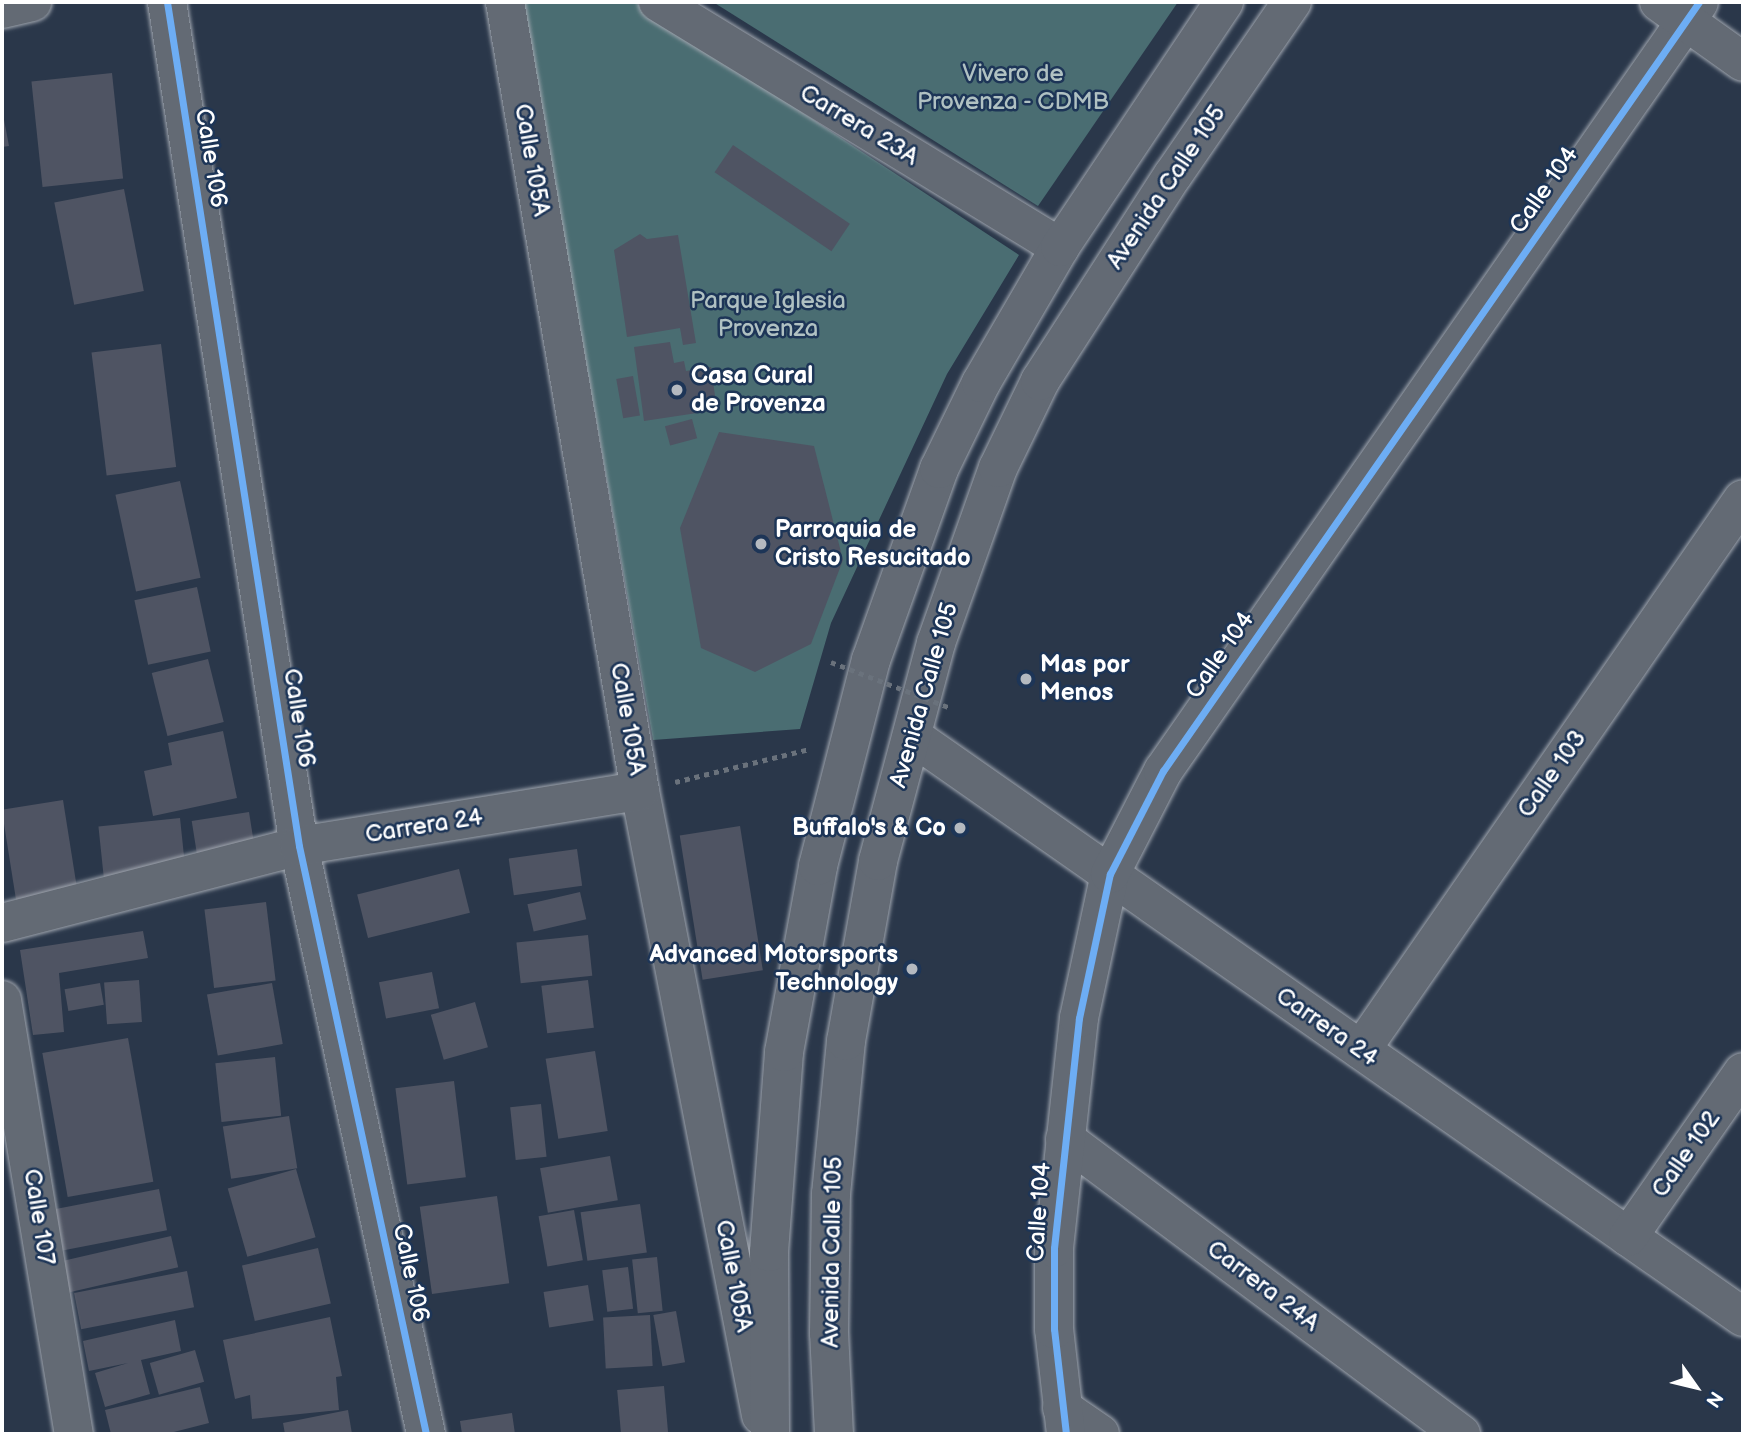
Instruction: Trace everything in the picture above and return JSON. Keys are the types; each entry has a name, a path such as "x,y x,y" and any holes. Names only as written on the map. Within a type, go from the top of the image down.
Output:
{"street":[{"path":"2,9 32,2"},
{"name":"Calle 106","path":"167,2 299,846 426,1434"},
{"name":"Calle 105A","path":"505,2 640,791 764,1434"},
{"name":"Carrera 23A","path":"658,2 1060,247"},
{"path":"770,1434 769,1252 784,1052 818,866 848,740 904,558 939,469 1018,316 1060,247 1224,2"},
{"name":"Avenida Calle 105","path":"834,1434 830,1245 841,1078 876,873 912,736 966,556 1018,423 1101,284 1292,2"},
{"path":"1681,8 1743,62"},
{"name":"Calle 104","path":"1064,1421 1054,1329 1054,1248 1079,1018 1110,874 1170,760 1681,8"},
{"name":"Calle 103","path":"1361,1050 1743,499"},
{"name":"Carrera 24","path":"912,736 1743,1317"},
{"name":"Carrera 24","path":"2,923 299,846 640,791"},
{"name":"Calle 107","path":"2,1000 6,1045 74,1434"},
{"name":"Calle 102","path":"1629,1237 1743,1072"},
{"name":"Carrera 24A","path":"1065,1139 1461,1434"},
{"path":"1064,1421 1100,1434"}],"path":[{"path":"831,662 951,708"},
{"path":"640,791 848,740"}],"green space":[{"name":"Parque Iglesia Provenza","path":"522,2 634,2 1019,255 947,374 831,623 800,729 653,740"},
{"name":"Vivero de Provenza - CDMB","path":"713,2 1178,2 1038,206"}],"building":[{"path":"112,73 123,178 43,187 31,81"},
{"path":"2,109 9,146 2,147"},
{"path":"733,145 850,224 831,251 715,172"},
{"path":"124,189 144,291 74,305 54,203"},
{"path":"640,234 647,239 678,235 696,343 683,345 680,328 627,337 614,250"},
{"name":"Casa Cural de Provenza","path":"670,342 674,363 684,361 686,371 711,367 717,410 644,421 634,347"},
{"path":"161,344 176,467 107,476 92,353"},
{"path":"633,376 640,415 623,418 616,379"},
{"path":"692,419 697,438 670,446 665,426"},
{"name":"Parroquia de Cristo Resucitado","path":"719,432 814,446 843,560 811,644 755,672 701,648 680,528"},
{"path":"180,481 201,578 136,592 115,495"},
{"path":"197,587 211,652 148,665 134,600"},
{"path":"208,659 224,722 167,736 152,673"},
{"path":"223,731 237,798 153,816 144,771 172,765 168,743"},
{"path":"63,800 78,892 16,902 2,810"},
{"path":"249,812 256,856 199,866 192,821"},
{"path":"180,818 186,872 104,880 98,827"},
{"path":"740,826 763,970 703,980 680,836"},
{"path":"577,849 582,886 514,895 509,859"},
{"path":"459,869 470,913 368,938 357,894"},
{"path":"580,892 586,919 534,931 527,904"},
{"path":"266,902 276,980 214,988 204,910"},
{"path":"143,931 148,958 59,973 64,1032 33,1035 20,950"},
{"path":"588,935 592,976 521,983 516,943"},
{"path":"432,972 439,1008 386,1019 379,982"},
{"path":"139,980 142,1022 107,1024 104,982"},
{"path":"588,980 594,1028 547,1033 541,986"},
{"path":"100,983 104,1005 68,1011 65,989"},
{"path":"272,983 283,1044 218,1056 207,994"},
{"path":"475,1002 488,1047 444,1060 431,1015"},
{"path":"128,1038 153,1182 68,1197 42,1053"},
{"path":"595,1051 608,1131 558,1139 546,1059"},
{"path":"275,1057 281,1116 221,1122 215,1063"},
{"path":"454,1081 466,1177 407,1184 395,1088"},
{"path":"541,1104 547,1157 516,1160 510,1107"},
{"path":"289,1116 297,1168 231,1179 223,1126"},
{"path":"610,1156 618,1200 548,1213 540,1168"},
{"path":"296,1169 316,1237 247,1257 228,1189"},
{"path":"159,1189 167,1230 56,1252 48,1211"},
{"path":"497,1196 509,1283 432,1294 420,1207"},
{"path":"640,1204 647,1253 587,1261 581,1212"},
{"path":"574,1210 583,1260 547,1266 539,1216"},
{"path":"171,1236 178,1267 64,1293 57,1262"},
{"path":"318,1248 331,1304 255,1321 242,1266"},
{"path":"657,1257 663,1311 638,1313 632,1260"},
{"path":"628,1267 633,1309 607,1312 602,1270"},
{"path":"187,1271 194,1307 81,1329 74,1293"},
{"path":"588,1285 594,1321 549,1328 544,1292"},
{"path":"676,1311 685,1362 662,1366 653,1315"},
{"path":"650,1315 653,1366 606,1368 603,1317"},
{"path":"330,1317 342,1376 336,1377 339,1410 252,1419 250,1395 235,1399 223,1340"},
{"path":"175,1320 181,1351 141,1360 150,1394 105,1407 95,1373 128,1363 89,1371 83,1341"},
{"path":"195,1350 204,1382 159,1395 150,1363"},
{"path":"664,1386 668,1434 621,1434 617,1390"},
{"path":"200,1387 209,1423 166,1434 111,1434 105,1410"},
{"path":"348,1410 352,1434 285,1434 283,1423"},
{"path":"512,1413 515,1434 462,1434 460,1421"}],"cycle path":[{"path":"167,2 299,846 426,1434"},
{"path":"1066,1434 1054,1329 1054,1248 1079,1018 1110,874 1163,771 1699,2"}],"place":[{"name":"Casa Cural de Provenza","path":"677,390"},
{"name":"Parroquia de Cristo Resucitado","path":"761,544"},
{"name":"Mas por Menos","path":"1026,679"},
{"name":"Buffalo's & Co","path":"960,828"},
{"name":"Advanced Motorsports Technology","path":"912,969"}]}
